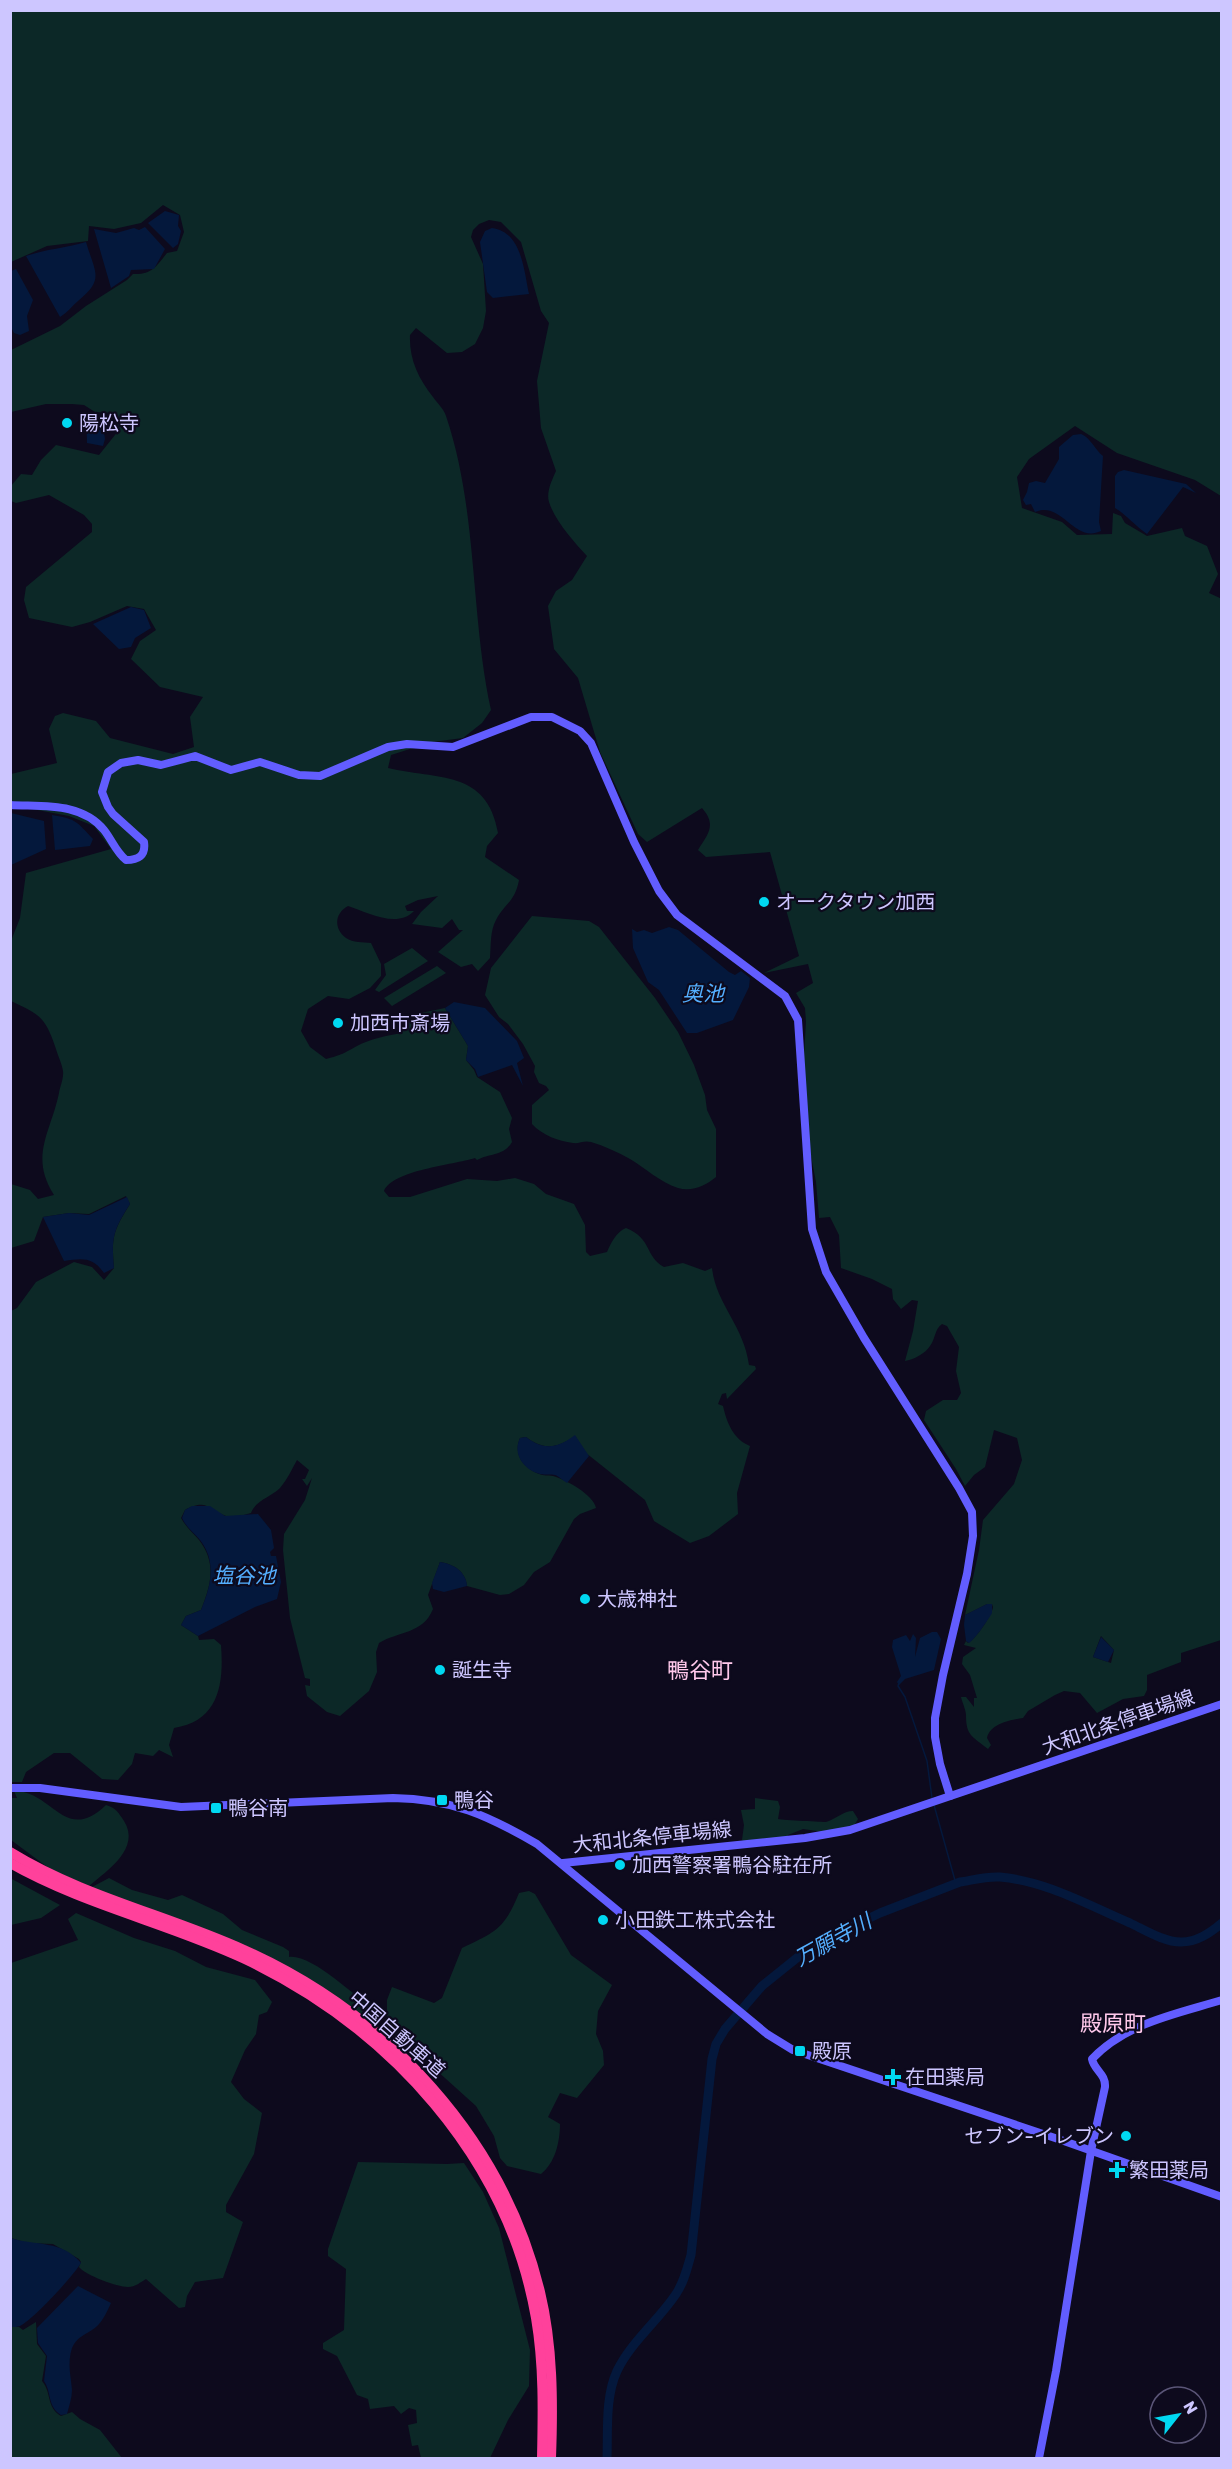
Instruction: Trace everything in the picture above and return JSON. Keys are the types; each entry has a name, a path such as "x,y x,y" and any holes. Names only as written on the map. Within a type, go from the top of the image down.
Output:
{"highway":[{"name":"中国自動車道","path":"10,1852 82,1888 215,1937 278,1967 365,2025 416,2070 439,2095 464,2127 493,2171 519,2226 535,2274 549,2344 552,2408 551,2458"},
{"name":"中国自動車道","path":"10,1863 77,1895 212,1945 273,1974 314,1998 360,2032 387,2055 432,2100 457,2132 484,2175 498,2201 520,2257 531,2296 540,2347 543,2388 542,2458"}],"street":[{"path":"10,805 69,808 88,816 104,829 119,855 126,860 137,860 142,856 145,848 144,842 113,814 102,792 108,772 121,763 138,760 161,765 195,756 231,770 260,762 299,775 320,776 388,747 407,744 453,747 531,717 552,717 580,730 591,743 634,842 659,891 677,915 785,996 798,1020 812,1229 826,1272 864,1338 972,1512 973,1536 967,1574 935,1718 935,1737 950,1796"},
{"name":"大和北条停車場線","path":"10,1788 40,1788 181,1807 366,1798 425,1798 468,1810 503,1824 563,1863 824,1836 850,1830 1221,1704"},
{"path":"563,1863 767,2034 793,2050 1221,2197"},
{"path":"1039,2458 1056,2370 1091,2151 1106,2083 1092,2059 1108,2044 1146,2023 1221,2000"}],"green space":[{"path":"11,11 1221,11 1221,496 1195,480 1117,453 1075,426 1029,459 1017,477 1022,508 1062,522 1077,535 1112,534 1113,513 1121,516 1125,523 1147,536 1182,528 1185,536 1207,546 1218,574 1209,593 1222,599 1221,1640 1181,1653 1181,1662 1147,1675 1147,1690 1144,1696 1123,1699 1097,1713 1080,1693 1064,1691 1028,1711 1023,1718 992,1729 987,1738 991,1745 988,1749 969,1732 961,1697 966,1697 974,1707 974,1698 977,1698 970,1675 962,1664 963,1657 976,1648 964,1645 966,1641 968,1643 975,1637 983,1626 992,1611 992,1604 987,1604 965,1615 983,1520 1014,1484 1022,1460 1017,1438 994,1430 985,1467 965,1486 924,1420 926,1411 943,1400 957,1400 961,1393 956,1371 959,1347 947,1326 942,1324 928,1349 919,1356 905,1361 918,1301 912,1300 901,1309 893,1299 892,1289 841,1268 839,1235 830,1217 819,1218 816,1182 801,1104 805,1008 796,993 813,983 808,964 764,973 799,956 770,852 706,857 698,850 708,834 710,825 707,814 702,808 647,842 638,834 600,752 578,678 554,649 548,606 556,591 572,580 587,556 560,524 548,498 556,471 541,428 537,381 549,323 541,311 521,242 501,222 489,220 479,224 473,230 471,237 483,264 486,311 483,328 475,344 462,352 447,353 416,328 410,335 410,344 416,368 423,383 445,413 464,488 484,673 491,710 482,723 463,738 432,742 391,755 388,768 441,777 471,787 483,798 492,812 498,833 487,846 485,857 519,880 512,898 494,924 490,958 478,971 472,964 461,967 438,952 463,930 459,930 452,919 442,928 412,924 438,896 418,900 405,906 407,911 414,911 399,919 382,918 348,906 338,917 339,930 349,940 371,943 381,964 381,976 370,988 349,999 328,996 308,1009 301,1031 310,1047 326,1059 343,1054 367,1041 401,1033 411,1015 445,1008 468,1046 466,1060 477,1077 500,1092 512,1118 509,1129 512,1142 509,1147 477,1160 475,1158 425,1169 399,1178 384,1191 389,1197 410,1197 467,1179 497,1181 515,1178 534,1184 546,1194 574,1204 585,1225 586,1252 590,1256 607,1252 617,1235 626,1228 640,1237 658,1263 664,1267 683,1263 705,1271 712,1268 719,1293 742,1338 749,1365 755,1366 756,1369 727,1399 726,1393 722,1394 718,1404 723,1406 735,1435 750,1446 737,1493 738,1514 709,1536 690,1543 654,1521 645,1500 586,1453 575,1436 563,1443 551,1446 539,1444 526,1437 520,1438 519,1455 528,1468 571,1484 585,1493 596,1508 574,1519 550,1562 534,1572 524,1585 509,1594 500,1595 467,1586 462,1573 440,1562 428,1595 433,1609 429,1617 417,1628 379,1643 376,1652 377,1672 369,1691 340,1716 327,1712 307,1696 305,1685 310,1686 310,1679 305,1678 290,1618 283,1550 284,1534 305,1500 312,1478 307,1486 302,1479 305,1479 309,1470 297,1460 280,1488 260,1502 251,1513 229,1517 207,1506 198,1505 185,1510 181,1518 205,1549 210,1566 210,1583 201,1610 186,1616 181,1625 198,1636 199,1640 214,1639 221,1645 222,1659 216,1699 201,1718 174,1728 169,1745 173,1757 159,1750 153,1756 135,1753 132,1764 118,1780 102,1779 70,1753 54,1753 26,1772 22,1782 11,1782 11,1311 17,1308 36,1282 74,1262 92,1267 104,1280 114,1268 115,1234 130,1204 126,1196 89,1214 69,1213 43,1217 34,1241 11,1248 11,1184 30,1190 38,1199 54,1195 43,1168 42,1156 63,1074 45,1023 29,1010 11,1001 11,941 20,918 26,873 111,849 94,826 69,816 11,805 11,774 57,763 49,729 55,716 63,713 96,721 110,738 173,754 194,747 190,717 203,697 160,687 131,659 140,641 156,630 144,609 127,606 72,627 29,618 24,600 26,587 92,532 92,524 84,515 49,495 16,503 11,501 11,486 21,474 32,475 41,460 56,445 99,455 119,430 114,413 95,412 84,405 46,404 11,412 11,350 60,326 133,274 149,271 167,253 177,251 184,232 180,215 163,205 141,223 114,229 89,226 88,241 47,246 11,262","holes":["1101,1636 1114,1650 1111,1663 1093,1657"]},
{"path":"532,916 589,921 599,927 655,998 678,1032 694,1065 705,1095 707,1110 716,1129 716,1177 712,1180 693,1189 678,1188 611,1149 588,1142 573,1143 556,1139 532,1124 532,1105 549,1090 539,1083 534,1072 535,1066 523,1044 508,1024 499,1017 485,995 491,968"},
{"path":"412,948 428,961 379,992 375,990 386,975 384,964"},
{"path":"437,966 446,973 392,1006 384,998"},
{"path":"14,1791 39,1798 59,1813 80,1820 92,1816 106,1805 112,1808 120,1815 128,1831 128,1840 120,1858 89,1886 50,1869 11,1840 10,1798 17,1798"},
{"path":"755,1798 778,1801 780,1807 778,1819 826,1822 853,1811 858,1819 854,1826 824,1832 803,1829 788,1835 787,1838 744,1842 742,1840 744,1825 741,1810 755,1809"},
{"path":"10,1878 60,1905 41,1918 11,1925"},
{"path":"109,1878 132,1890 168,1900 182,1895 223,1914 242,1930 283,1947 289,1951 289,1957 309,1962 321,1969 375,2010 378,2016 379,2031 92,1887"},
{"path":"529,1891 535,1894 571,1955 612,1985 598,2011 596,2034 603,2051 604,2065 577,2098 560,2093 548,2117 560,2124 558,2145 550,2164 541,2174 507,2166 500,2158 494,2136 476,2106 405,2042 387,2030 387,2000 392,1987 434,2003 442,1998 462,1948 497,1928 508,1915 519,1893"},
{"path":"76,1913 134,1938 175,1951 206,1967 255,1980 272,2002 267,2012 259,2015 256,2034 245,2050 231,2082 244,2099 262,2113 254,2154 226,2205 226,2212 243,2222 223,2278 195,2282 187,2296 185,2307 179,2308 146,2279 131,2287 117,2285 82,2270 79,2267 81,2262 79,2259 53,2244 27,2243 11,2238 11,1963 78,1940 68,1919"},
{"path":"358,2162 464,2163 483,2192 499,2228 530,2350 529,2386 508,2420 490,2458 421,2458 418,2445 412,2446 408,2425 417,2423 416,2410 409,2408 401,2414 394,2406 370,2409 368,2399 357,2395 337,2356 323,2349 323,2343 344,2330 346,2269 328,2256 328,2249"},
{"path":"36,2322 37,2344 46,2356 42,2381 53,2408 61,2416 72,2412 100,2430 122,2458 11,2458 11,2327 19,2327 23,2330"}],"water":[{"path":"165,211 179,215 178,226 181,231 178,244 173,248 148,223"},
{"path":"145,227 165,249 154,269 131,270 129,276 111,288 94,229 116,233"},
{"path":"492,228 502,231 516,245 523,264 529,294 493,298 487,292 480,242 485,231"},
{"path":"86,242 95,268 95,281 92,287 60,317 26,256"},
{"path":"16,269 33,300 27,316 29,331 20,335 14,333 11,327 11,271"},
{"path":"86,412 103,426 105,439 103,446 87,443"},
{"path":"1081,434 1088,438 1103,456 1099,522 1101,531 1092,533 1075,528 1053,512 1044,510 1035,512 1031,504 1026,505 1023,500 1029,483 1036,481 1045,483 1059,459 1059,447 1073,435"},
{"path":"1124,470 1186,484 1196,493 1183,487 1147,534 1115,508 1115,476"},
{"path":"131,607 144,610 151,628 135,638 131,647 119,649 93,624"},
{"path":"11,813 44,821 46,849 11,865"},
{"path":"52,815 67,818 80,825 93,839 90,846 55,850"},
{"name":"奥池","path":"669,927 678,930 729,972 735,975 741,971 750,978 749,987 733,1020 697,1033 687,1033 659,990 648,982 633,948 632,929 637,932 644,930 652,933"},
{"path":"454,1002 485,1008 517,1041 524,1058 517,1063 523,1086 512,1065 478,1077 475,1069 466,1060 468,1046 445,1008"},
{"path":"127,1197 130,1204 115,1234 114,1268 104,1273 92,1261 77,1259 64,1261 43,1217 69,1213 89,1215"},
{"path":"575,1435 589,1456 567,1483 555,1475 534,1472 521,1460 518,1450 520,1438 526,1437 539,1444 551,1446 563,1443"},
{"name":"塩谷池","path":"192,1506 210,1506 225,1516 258,1514 271,1530 274,1548 270,1552 271,1556 276,1556 281,1582 277,1599 255,1607 198,1636 181,1625 186,1616 201,1610 211,1574 209,1557 205,1548 182,1518 185,1510"},
{"path":"440,1562 462,1573 467,1586 444,1592 433,1589 432,1583"},
{"path":"987,1604 992,1604 992,1613 969,1643 966,1641 965,1615"},
{"path":"937,1632 941,1639 934,1670 905,1679 899,1685 897,1682 901,1676 892,1647 893,1640 906,1635 910,1641 913,1634 916,1638 915,1657 920,1638"},
{"path":"1101,1637 1114,1650 1108,1662 1093,1657"},
{"path":"10,2238 57,2247 74,2256 81,2263 43,2306 26,2322 14,2327 11,2327"},
{"path":"78,2286 111,2303 98,2325 78,2339 72,2348 70,2364 72,2396 67,2414 61,2415 54,2408 44,2381 47,2356 38,2343 37,2328"}],"waterway":[{"path":"899,1683 898,1686 905,1697 927,1761 932,1798"},
{"path":"934,1805 956,1884"},
{"name":"万願寺川","path":"607,2458 609,2403 617,2371 637,2341 676,2294 691,2255 712,2059 716,2044 725,2029 762,1986 803,1953 822,1941 880,1913 960,1882 985,1878 1000,1877 1034,1883 1168,1940 1187,1942 1198,1939 1222,1923"}],"place":[{"name":"陽松寺","path":"67,423"},
{"name":"オークタウン加西","path":"764,902"},
{"name":"加西市斎場","path":"338,1023"},
{"name":"大歳神社","path":"585,1599"},
{"name":"誕生寺","path":"440,1670"},
{"name":"鴨谷","path":"442,1800"},
{"name":"鴨谷南","path":"216,1808"},
{"name":"加西警察署鴨谷駐在所","path":"620,1865"},
{"name":"小田鉄工株式会社","path":"603,1920"},
{"name":"殿原","path":"800,2051"},
{"name":"在田薬局","path":"893,2077"},
{"name":"セブン-イレブン","path":"1126,2136"},
{"name":"繁田薬局","path":"1117,2170"}],"district":[{"name":"鴨谷町","path":"700,1670"},
{"name":"殿原町","path":"1113,2023"}]}
